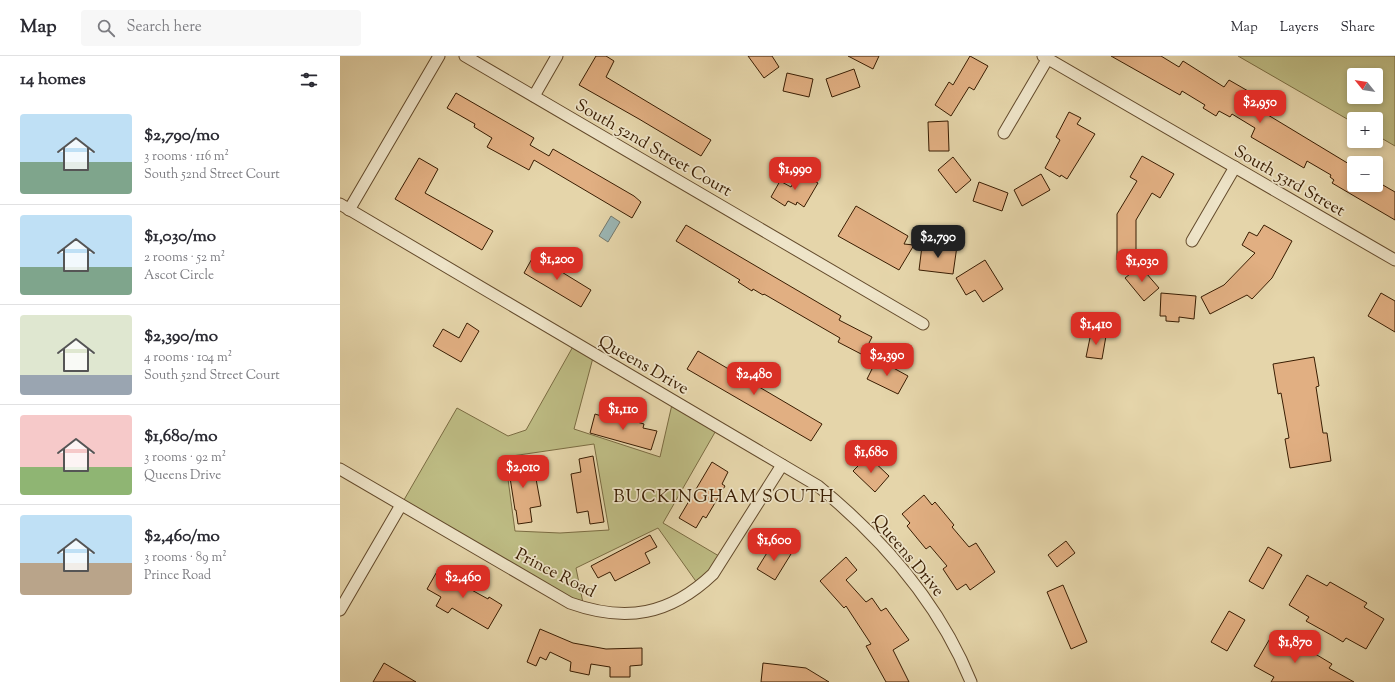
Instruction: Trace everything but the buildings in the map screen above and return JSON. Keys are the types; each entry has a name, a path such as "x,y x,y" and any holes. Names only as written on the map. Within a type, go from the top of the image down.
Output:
{"street":[{"path":"345,207 440,56"},
{"name":"South 52nd Street Court","path":"465,56 923,324"},
{"path":"534,96 557,56"},
{"path":"1004,134 1046,57"},
{"name":"South 53rd Street","path":"1046,57 1395,260"},
{"path":"1192,241 1235,167"},
{"name":"Queens Drive","path":"345,207 818,486 851,513 881,542 908,575 930,605 952,642 971,682"},
{"name":"Prince Road","path":"340,470 570,603 592,610 627,614 648,612 682,599 713,574 782,465"},
{"path":"340,610 401,505"}],"shaded area":[{"path":"1238,56 1395,56 1395,146 1383,139 1383,112 1347,112 1347,119"},
{"path":"575,343 594,354 574,429 660,457 673,400 718,427 663,523 724,559 700,587 658,528 576,568 584,608 401,505 457,408 508,436 526,430","holes":["594,444 609,530 560,533 515,531 505,457"]}],"water":[{"path":"611,216 620,222 608,242 599,236"}],"district":[{"name":"BUCKINGHAM SOUTH","path":"724,496"}]}
